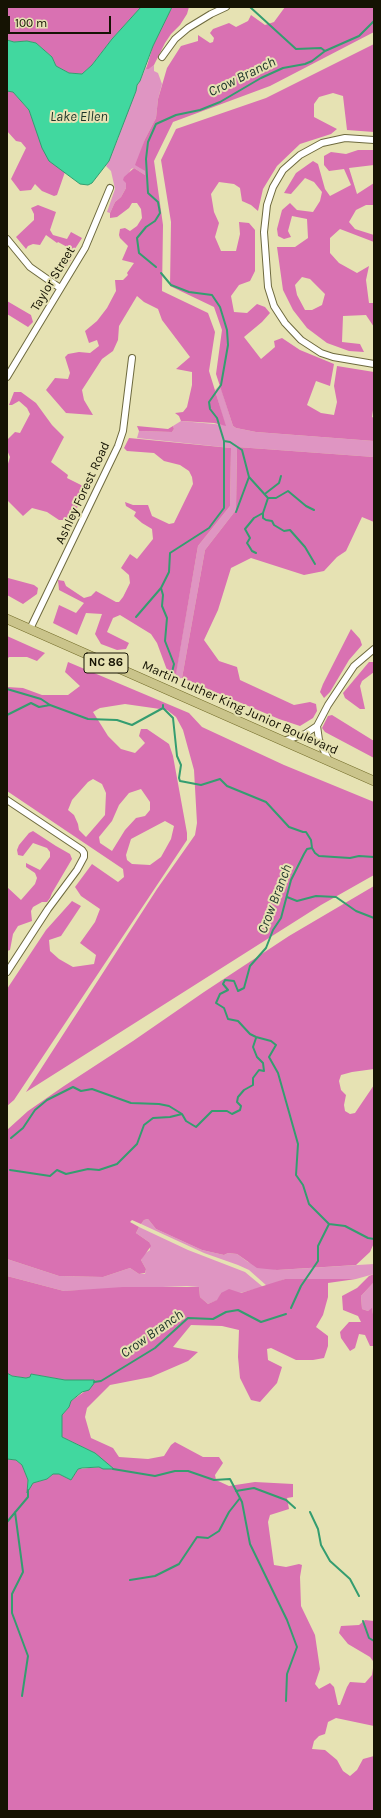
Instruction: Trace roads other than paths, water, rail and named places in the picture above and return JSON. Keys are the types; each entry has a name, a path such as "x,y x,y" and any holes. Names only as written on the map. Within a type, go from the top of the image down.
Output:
{"main road":[{"name":"Martin Luther King Junior Boulevard","path":"7,619 374,781"}],"street":[{"path":"162,57 175,39 188,28 226,7"},
{"path":"374,140 344,138 322,143 300,155 283,170 273,187 267,205 264,232 268,287 274,306 285,324 301,340 321,353 374,364"},
{"name":"Taylor Street","path":"7,378 92,235 110,188"},
{"path":"7,239 30,267 60,288"},
{"name":"Ashley Forest Road","path":"30,629 118,446 123,431 132,358"},
{"path":"283,741 305,734 317,726 328,705 354,666 374,649"},
{"path":"317,726 319,740 329,761"},
{"path":"7,800 82,850 84,857 77,870 48,909 7,972"}],"water":[{"name":"Lake Ellen","path":"141,7 172,7 153,46 140,81 137,85 109,161 92,183 88,185 80,184 49,161 42,148 29,110 13,92 7,91 7,40 14,42 27,41 36,43 52,57 56,66 69,73 82,74 92,65 112,39"},
{"path":"7,1373 12,1376 26,1378 30,1377 31,1374 65,1380 94,1380 95,1382 89,1390 82,1392 71,1401 69,1407 62,1415 62,1437 95,1453 114,1469 103,1469 99,1467 78,1469 71,1480 59,1474 53,1474 47,1479 33,1483 27,1493 28,1480 22,1465 16,1460 7,1459"}],"waterway":[{"path":"250,7 296,49 321,48 325,51"},
{"name":"Crow Branch","path":"156,267 139,253 137,238 146,227 155,221 160,213 158,202 148,193 146,159 148,142 156,124 176,115 200,110 220,102 261,78 283,68 305,64 312,61 325,51 359,36 374,21"},
{"name":"Crow Branch","path":"161,273 171,285 189,292 212,295 220,307 227,330 228,345 221,385 209,402 210,409 217,418 224,441 224,508 209,528 170,553 169,572 161,588 163,595 162,606 167,618 165,641 174,664 171,676"},
{"path":"224,441 230,442 242,450 249,477 236,512"},
{"path":"266,493 279,483 281,476"},
{"path":"249,477 268,498 276,498 288,491 306,506 314,510"},
{"path":"256,553 252,551 247,543 250,538 245,529 254,518 263,513 268,498"},
{"path":"263,513 263,518 266,520 272,521 274,525 284,531 290,530 305,547 315,564"},
{"path":"136,617 161,588"},
{"path":"7,689 41,699 50,705"},
{"path":"7,715 31,703 39,707 50,705 88,719 117,720 132,725 163,708"},
{"name":"Crow Branch","path":"163,705 163,708 173,718 177,756 181,765 180,781 201,785 220,779 227,786 266,802 289,827 306,832 311,840 312,848 307,849 291,880 281,918 273,930 266,948 250,966 244,988 238,991 234,981 225,980 223,984 228,990 220,994 216,1003 224,1008 228,1019 238,1021 250,1034 271,1041 276,1045 269,1057 278,1073 298,1144 296,1175 303,1185 309,1204 329,1224 318,1246 318,1261 301,1286 291,1308"},
{"path":"312,848 319,856 350,858 359,856 374,857"},
{"path":"287,897 297,901 316,896 336,897 356,911 374,918"},
{"path":"10,1170 50,1176 57,1170 66,1174 88,1169 99,1170 117,1164 137,1144 144,1125 153,1118 170,1117 182,1114 186,1121 196,1127 212,1111 227,1111 232,1114 240,1110 241,1106 237,1102 238,1097 244,1090 253,1085 253,1078 259,1070 264,1071 263,1063 257,1057 253,1047 256,1038"},
{"path":"11,1138 23,1128 35,1110 47,1100 73,1087 81,1091 92,1089 131,1103 159,1104 169,1106 182,1114"},
{"path":"329,1224 345,1226 368,1238 374,1239"},
{"name":"Crow Branch","path":"94,1382 101,1381 155,1348 188,1318 213,1319 226,1312 238,1310 261,1322 286,1314"},
{"path":"113,1469 155,1476 175,1471 188,1471 214,1480 230,1479 242,1502 250,1544 287,1620 297,1647 287,1674 286,1701"},
{"path":"236,1491 254,1488 286,1500 295,1508"},
{"path":"7,1522 28,1497 28,1490"},
{"path":"130,1580 155,1576 179,1564 197,1537 208,1538 219,1531 229,1512 240,1498"},
{"path":"15,1512 23,1572 12,1594 12,1613 28,1656 22,1696"},
{"path":"310,1512 318,1529 321,1545 330,1561 350,1579 359,1596"},
{"path":"363,1621 369,1638 374,1641"}]}
